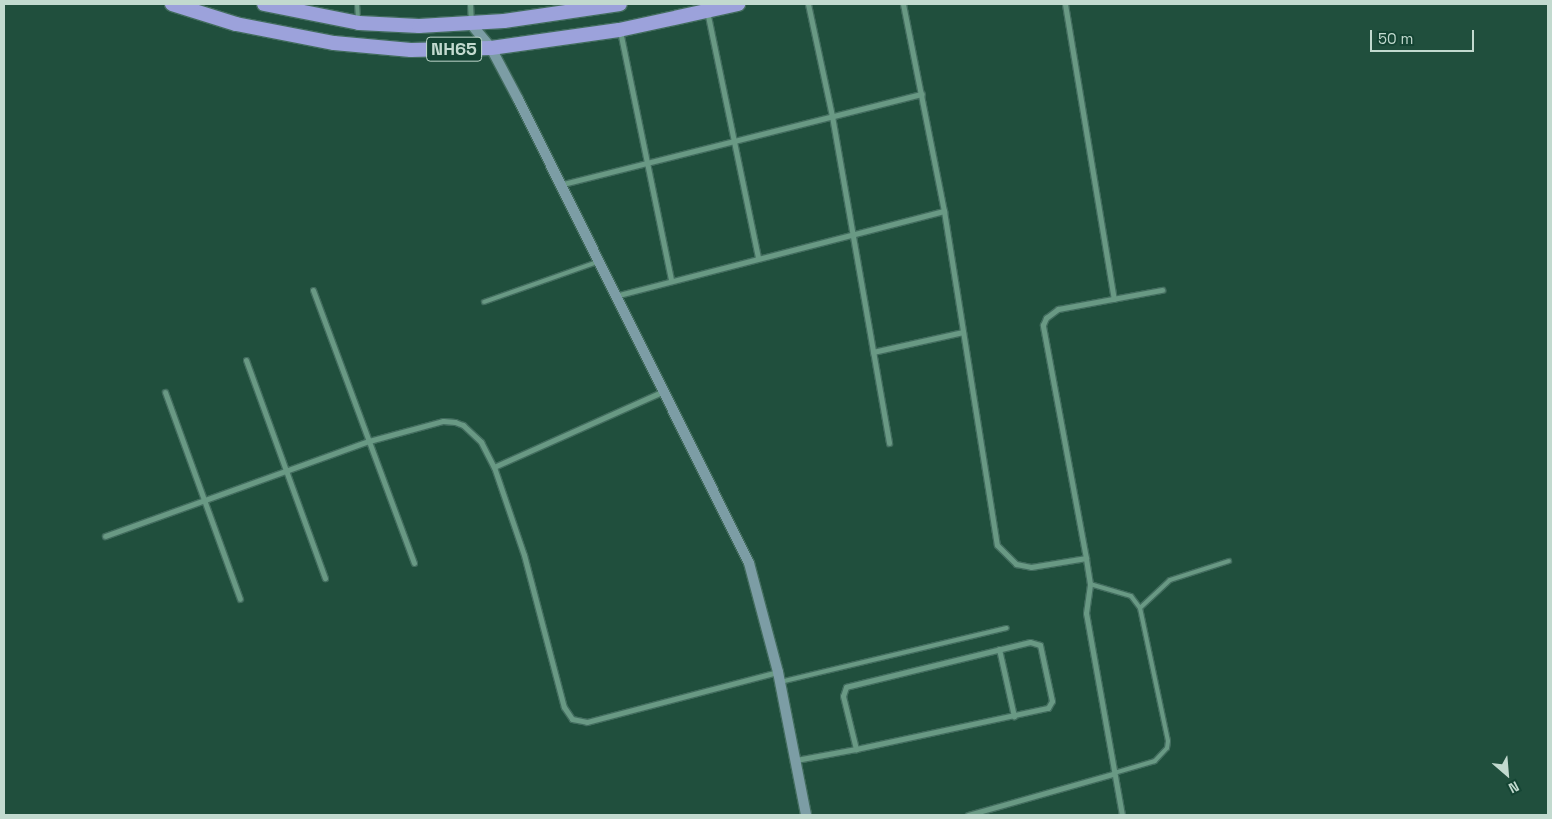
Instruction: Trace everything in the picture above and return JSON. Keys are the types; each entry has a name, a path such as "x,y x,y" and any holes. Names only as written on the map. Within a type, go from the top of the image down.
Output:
{"highway":[{"name":"NH65","path":"172,4 236,24 334,44 411,50 491,48 619,30 738,4"},
{"name":"NH65","path":"264,4 358,23 472,24 620,4"}],"main road":[{"path":"472,24 491,48 748,563 779,677 806,815"}],"street":[{"path":"470,4 472,24"},
{"path":"808,4 832,116 888,444"},
{"path":"903,4 944,211 997,545 1016,564 1031,567 1086,558"},
{"path":"1065,4 1114,299"},
{"path":"707,11 758,258"},
{"path":"619,30 671,280"},
{"path":"559,185 922,94"},
{"path":"614,296 944,211"},
{"path":"313,290 414,563"},
{"path":"1122,815 1113,774 1086,613 1090,584 1086,558 1043,325 1046,318 1058,309 1162,290"},
{"path":"873,352 963,332"},
{"path":"246,360 324,578"},
{"path":"164,392 240,599"},
{"path":"494,467 662,392"},
{"path":"105,536 369,441 443,421 455,422 476,436 494,467 524,555 564,707 572,719 587,722 779,677"},
{"path":"796,760 856,749 1048,708 1052,700 1038,642 999,649 846,687 843,696 856,749"},
{"path":"999,649 1014,716"},
{"path":"968,815 1113,774"}],"lane":[{"path":"357,4 358,23"},
{"path":"484,302 598,262"},
{"path":"1140,608 1170,580 1229,561"},
{"path":"1090,584 1131,596 1140,608 1168,741 1167,748 1155,761 1113,774"},
{"path":"779,677 1007,628"}]}
